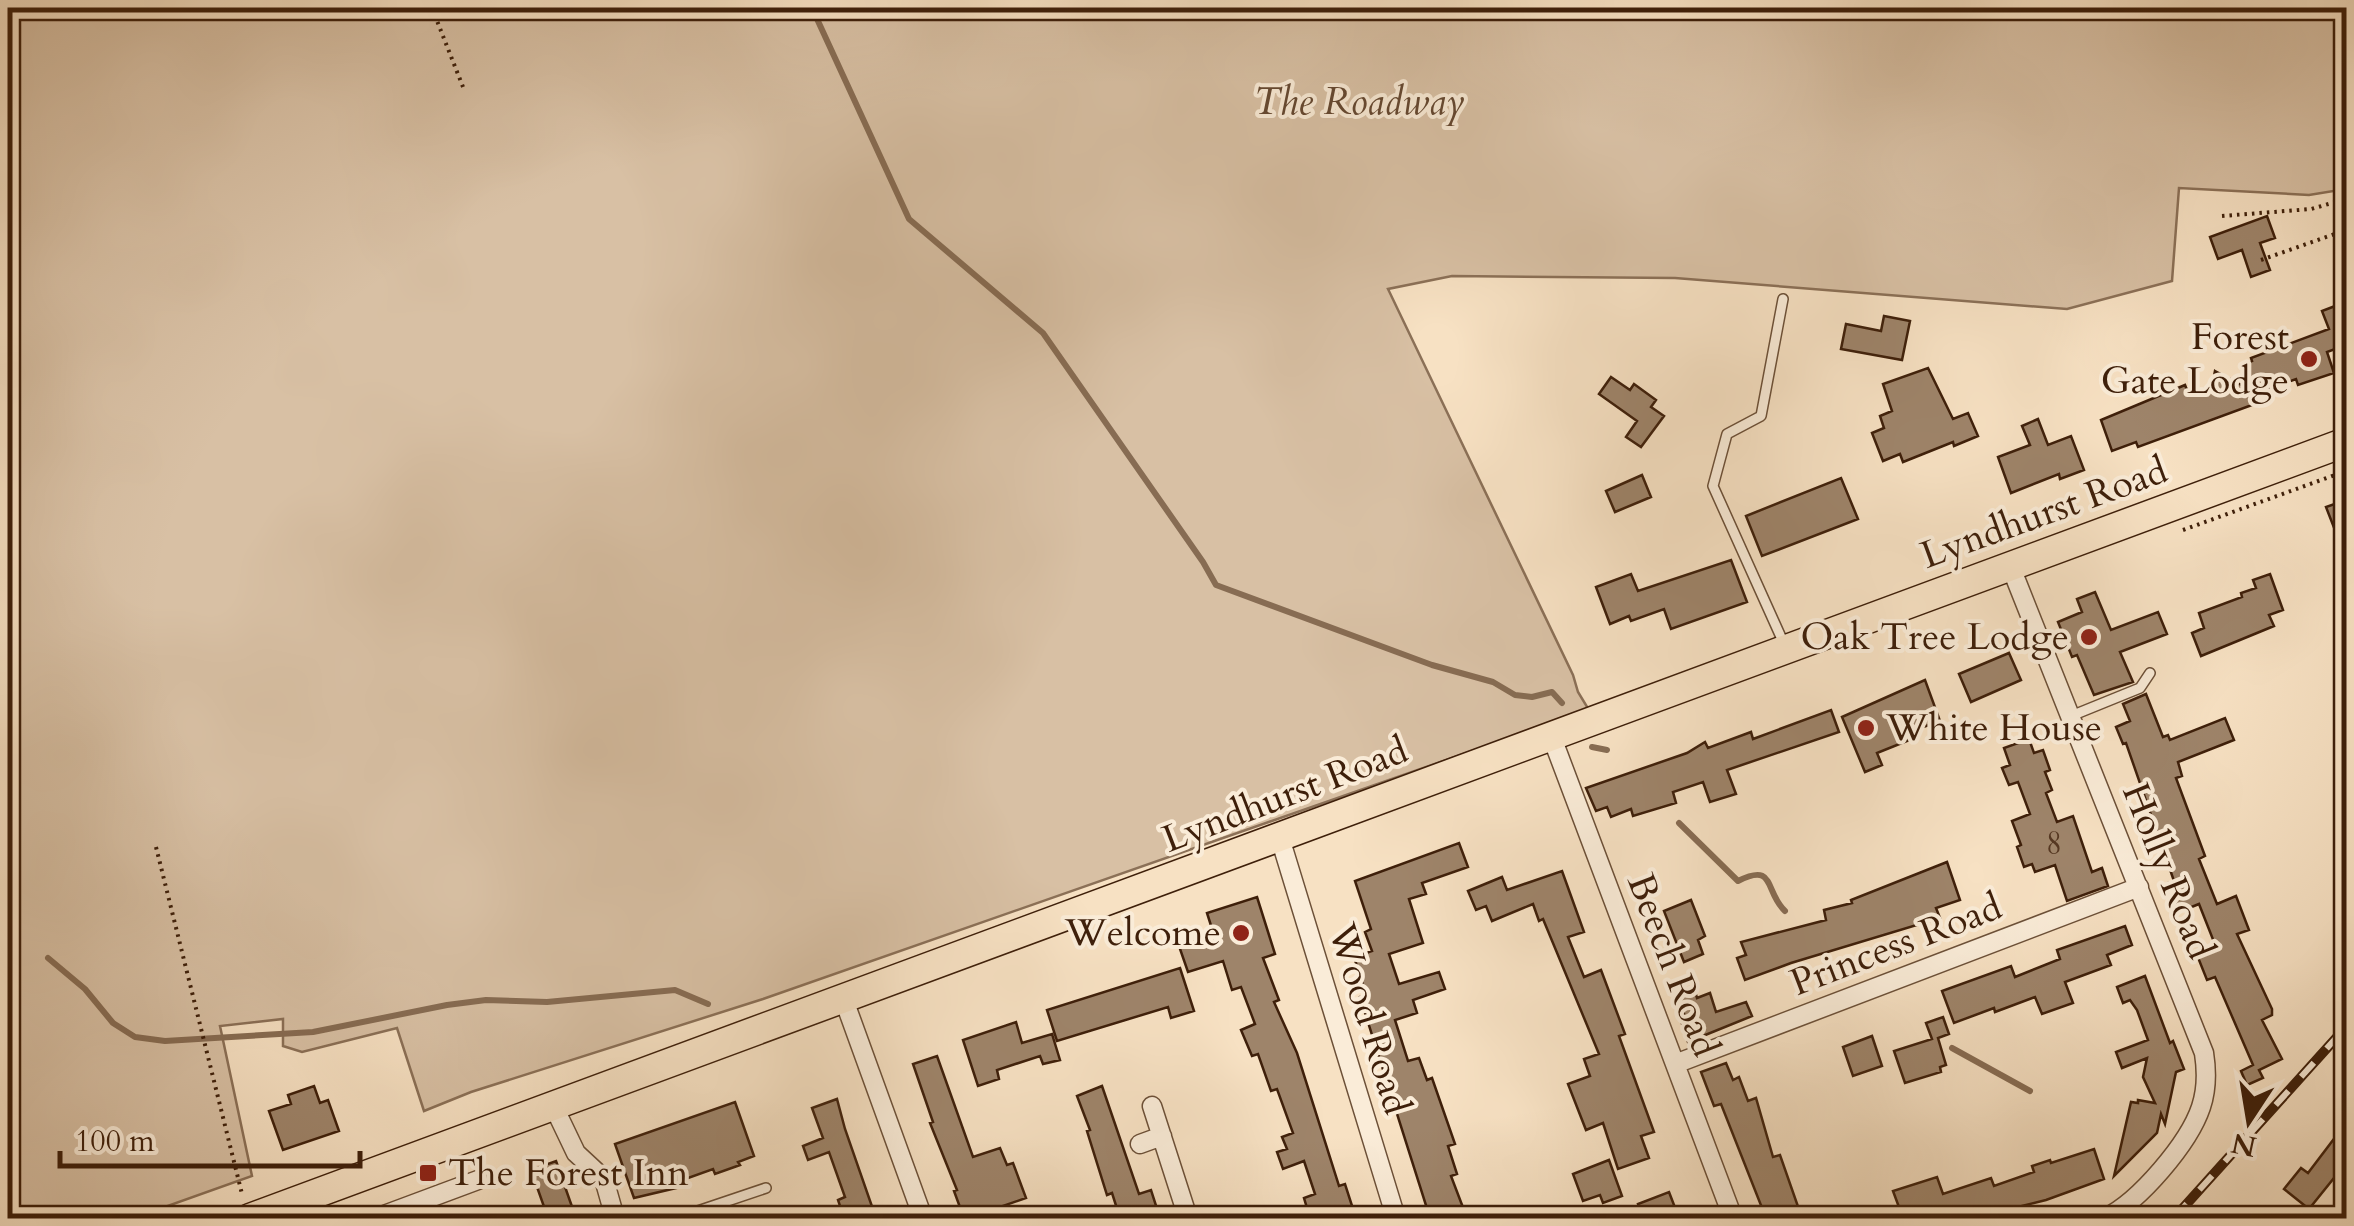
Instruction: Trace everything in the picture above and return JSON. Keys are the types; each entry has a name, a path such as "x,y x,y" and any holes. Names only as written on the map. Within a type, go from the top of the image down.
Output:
{"main road":[{"name":"Lyndhurst Road","path":"247,1209 554,1107 2346,442"}],"street":[{"name":"Holly Road","path":"2010,565 2140,887 2204,1053 2207,1072 2200,1110 2190,1130 2141,1192 2105,1218"},
{"name":"Beech Road","path":"1551,735 1733,1218"},
{"name":"Wood Road","path":"1280,838 1396,1218"},
{"name":"Princess Road","path":"1675,1064 2140,887"},
{"path":"844,1000 923,1218"},
{"path":"1152,1106 1188,1218"},
{"path":"554,1107 576,1154 604,1179 615,1218"},
{"path":"1140,1144 1162,1136"},
{"path":"376,1218 478,1180"},
{"path":"2338,1218 2346,1216"}],"lane":[{"path":"1782,299 1762,416 1727,434 1713,486 1786,648"},
{"path":"2071,716 2140,688 2150,673"},
{"path":"677,1218 766,1188"},
{"path":"624,1218 650,1214 664,1218"}],"path":[{"path":"432,8 463,87"},
{"path":"2222,216 2311,209 2346,199"},
{"path":"2261,260 2346,230"},
{"path":"2171,534 2346,471"},
{"path":"156,847 247,1209"}],"green space":[{"name":"The Roadway","path":"8,8 2338,8 2346,13 2346,189 2309,195 2179,188 2172,281 2067,309 1675,278 1452,276 1388,289 1589,710 763,999 471,1092 424,1111 397,1028 302,1052 283,1046 283,1019 220,1026 252,1176 134,1218 8,1218"}],"building":[{"path":"2267,216 2275,238 2260,243 2270,270 2251,277 2242,250 2218,259 2210,237"},
{"path":"2343,303 2346,345 2327,352 2334,373 2298,385 2296,379 2251,395 2241,365 2329,329 2322,311"},
{"path":"1884,316 1910,321 1902,360 1841,349 1846,324 1881,331"},
{"path":"1928,368 1953,419 1968,413 1978,436 1903,462 1900,454 1883,461 1872,433 1884,428 1880,416 1892,411 1883,384"},
{"path":"2215,371 2245,387 2252,405 2138,447 2136,442 2112,451 2101,420 2185,385 2189,395 2212,386"},
{"path":"1611,377 1630,390 1634,384 1656,400 1651,407 1664,416 1641,447 1626,437 1637,421 1599,394"},
{"path":"2038,419 2048,445 2071,436 2084,470 2060,479 2059,474 2011,493 1998,457 2030,445 2022,426"},
{"path":"1642,475 1651,497 1615,512 1606,491"},
{"path":"1841,478 1858,519 1762,556 1746,516"},
{"path":"2346,500 2346,556 2345,556 2326,507"},
{"path":"1731,560 1747,602 1671,629 1664,609 1610,624 1596,587 1631,574 1638,591"},
{"path":"2270,574 2283,610 2269,615 2274,626 2201,656 2192,633 2204,628 2199,613 2242,597 2241,593 2256,588 2253,580"},
{"name":"Oak Tree Lodge","path":"2095,592 2111,630 2158,612 2167,634 2120,652 2133,682 2094,695 2058,622 2082,612 2077,599"},
{"path":"2009,653 2021,680 1971,702 1959,674"},
{"path":"1925,680 1940,721 1915,730 1917,737 1877,753 1882,765 1865,772 1842,717"},
{"path":"2146,694 2163,737 2168,735 2170,740 2225,718 2234,740 2178,762 2182,776 2176,778 2205,856 2199,859 2217,904 2236,896 2249,930 2237,934 2272,1009 2272,1015 2262,1020 2282,1059 2259,1070 2263,1078 2247,1085 2241,1071 2253,1065 2215,977 2207,980 2197,955 2216,947 2199,904 2179,912 2168,883 2174,881 2126,743 2123,744 2116,727 2130,721 2123,704"},
{"path":"1831,710 1839,732 1727,770 1736,794 1710,802 1703,782 1673,792 1676,803 1633,816 1631,809 1611,817 1607,807 1596,811 1586,788 1687,753 1705,742 1708,748 1751,732 1753,739"},
{"path":"2029,739 2034,753 2043,750 2050,770 2045,772 2052,790 2046,793 2057,822 2073,816 2092,872 2102,868 2108,886 2067,901 2055,865 2035,872 2032,864 2024,867 2012,821 2030,814 2018,782 2009,785 2002,768 2010,765 2004,748"},
{"path":"1459,843 1468,867 1422,883 1426,894 1409,899 1423,943 1389,954 1399,984 1439,972 1445,989 1413,1000 1417,1013 1395,1020 1408,1061 1419,1058 1427,1080 1432,1078 1455,1144 1448,1146 1457,1174 1451,1176 1467,1218 1430,1218 1360,997 1366,994 1354,957 1372,951 1365,932 1371,929 1355,881"},
{"path":"1947,862 1960,900 1936,908 1940,918 1745,980 1737,958 1746,955 1741,942 1826,920 1824,910 1852,903 1851,900"},
{"path":"1562,871 1584,932 1568,937 1584,977 1601,970 1625,1034 1619,1036 1654,1132 1641,1136 1649,1158 1618,1169 1603,1123 1586,1130 1568,1084 1590,1076 1584,1059 1599,1054 1543,919 1539,921 1533,904 1492,921 1486,906 1476,910 1468,891 1502,877 1507,890"},
{"path":"1257,897 1275,954 1263,958 1279,1000 1274,1002 1297,1053 1339,1186 1345,1184 1354,1212 1335,1218 1310,1218 1304,1198 1315,1194 1304,1161 1283,1169 1277,1152 1287,1149 1282,1137 1293,1133 1277,1089 1271,1091 1258,1054 1252,1056 1241,1030 1255,1024 1241,987 1232,990 1223,961 1188,972 1179,946 1214,935 1207,913"},
{"path":"1691,900 1705,936 1698,940 1703,954 1684,962 1664,911"},
{"path":"2125,926 2132,945 2107,955 2111,965 2065,982 2073,1003 2042,1014 2035,997 1954,1023 1942,991 2011,966 2015,977 2060,959 2057,950"},
{"path":"1180,968 1194,1011 1171,1018 1168,1007 1057,1041 1047,1010"},
{"path":"2145,976 2184,1069 2176,1072 2165,1124 2161,1114 2157,1133 2114,1176 2131,1102 2155,1103 2143,1077 2147,1058 2122,1068 2116,1052 2148,1040 2137,1010 2130,1000 2123,1003 2117,987"},
{"path":"1695,991 1697,998 1710,993 1716,1012 1746,1002 1752,1016 1688,1042 1682,1024 1687,1022 1678,997"},
{"path":"1943,1017 1949,1034 1938,1038 1946,1065 1940,1067 1941,1072 1905,1083 1894,1051 1932,1039 1926,1023"},
{"path":"1016,1022 1022,1043 1052,1034 1060,1060 1043,1064 1040,1056 997,1070 999,1079 978,1086 963,1040"},
{"path":"1872,1036 1882,1066 1853,1076 1843,1047"},
{"path":"937,1056 973,1157 1000,1148 1007,1165 1013,1163 1026,1198 997,1208 1001,1218 964,1218 913,1064"},
{"path":"1726,1063 1733,1080 1739,1077 1748,1101 1756,1098 1773,1157 1780,1155 1802,1218 1766,1218 1721,1104 1714,1106 1701,1072"},
{"path":"314,1086 320,1103 328,1100 339,1131 283,1150 269,1111 291,1104 288,1095"},
{"path":"1102,1086 1139,1194 1151,1190 1160,1218 1120,1218 1112,1193 1107,1195 1077,1096"},
{"path":"837,1099 876,1218 844,1218 838,1200 845,1197 829,1152 808,1160 803,1146 823,1138 812,1108"},
{"path":"735,1102 754,1156 715,1174 713,1169 674,1183 676,1188 634,1198 615,1144"},
{"path":"2346,1123 2346,1174 2340,1182 2334,1178 2309,1209 2284,1189 2301,1168 2308,1173"},
{"path":"2094,1149 2104,1179 2046,1200 1989,1214 1988,1211 1963,1218 1961,1214 1948,1218 1903,1218 1893,1191 1937,1177 1943,1194 1991,1178 1994,1186 2034,1172 2032,1166"},
{"path":"1609,1160 1622,1196 1603,1203 1600,1195 1583,1201 1573,1174"},
{"path":"556,1161 576,1218 548,1218 531,1170"},
{"path":"1669,1192 1679,1218 1643,1218 1638,1204"}],"waterway":[{"path":"812,8 909,219 1043,333 1216,585 1432,665 1493,682 1515,695 1532,697 1552,692 1562,703"},
{"path":"1592,747 1607,750"},
{"path":"1679,823 1738,881 1750,876 1764,877 1785,911"},
{"path":"48,958 85,989 113,1023 135,1037 165,1041 313,1032 486,1000 547,1002 675,990 708,1004"},
{"path":"1952,1048 2030,1091"}],"railway":[{"path":"2174,1218 2346,1027"}],"place":[{"name":"Forest Gate Lodge","path":"2309,359"},
{"name":"Oak Tree Lodge","path":"2089,637"},
{"name":"White House","path":"1866,728"},
{"name":"Welcome","path":"1241,933"},
{"name":"The Forest Inn","path":"428,1173"}]}
